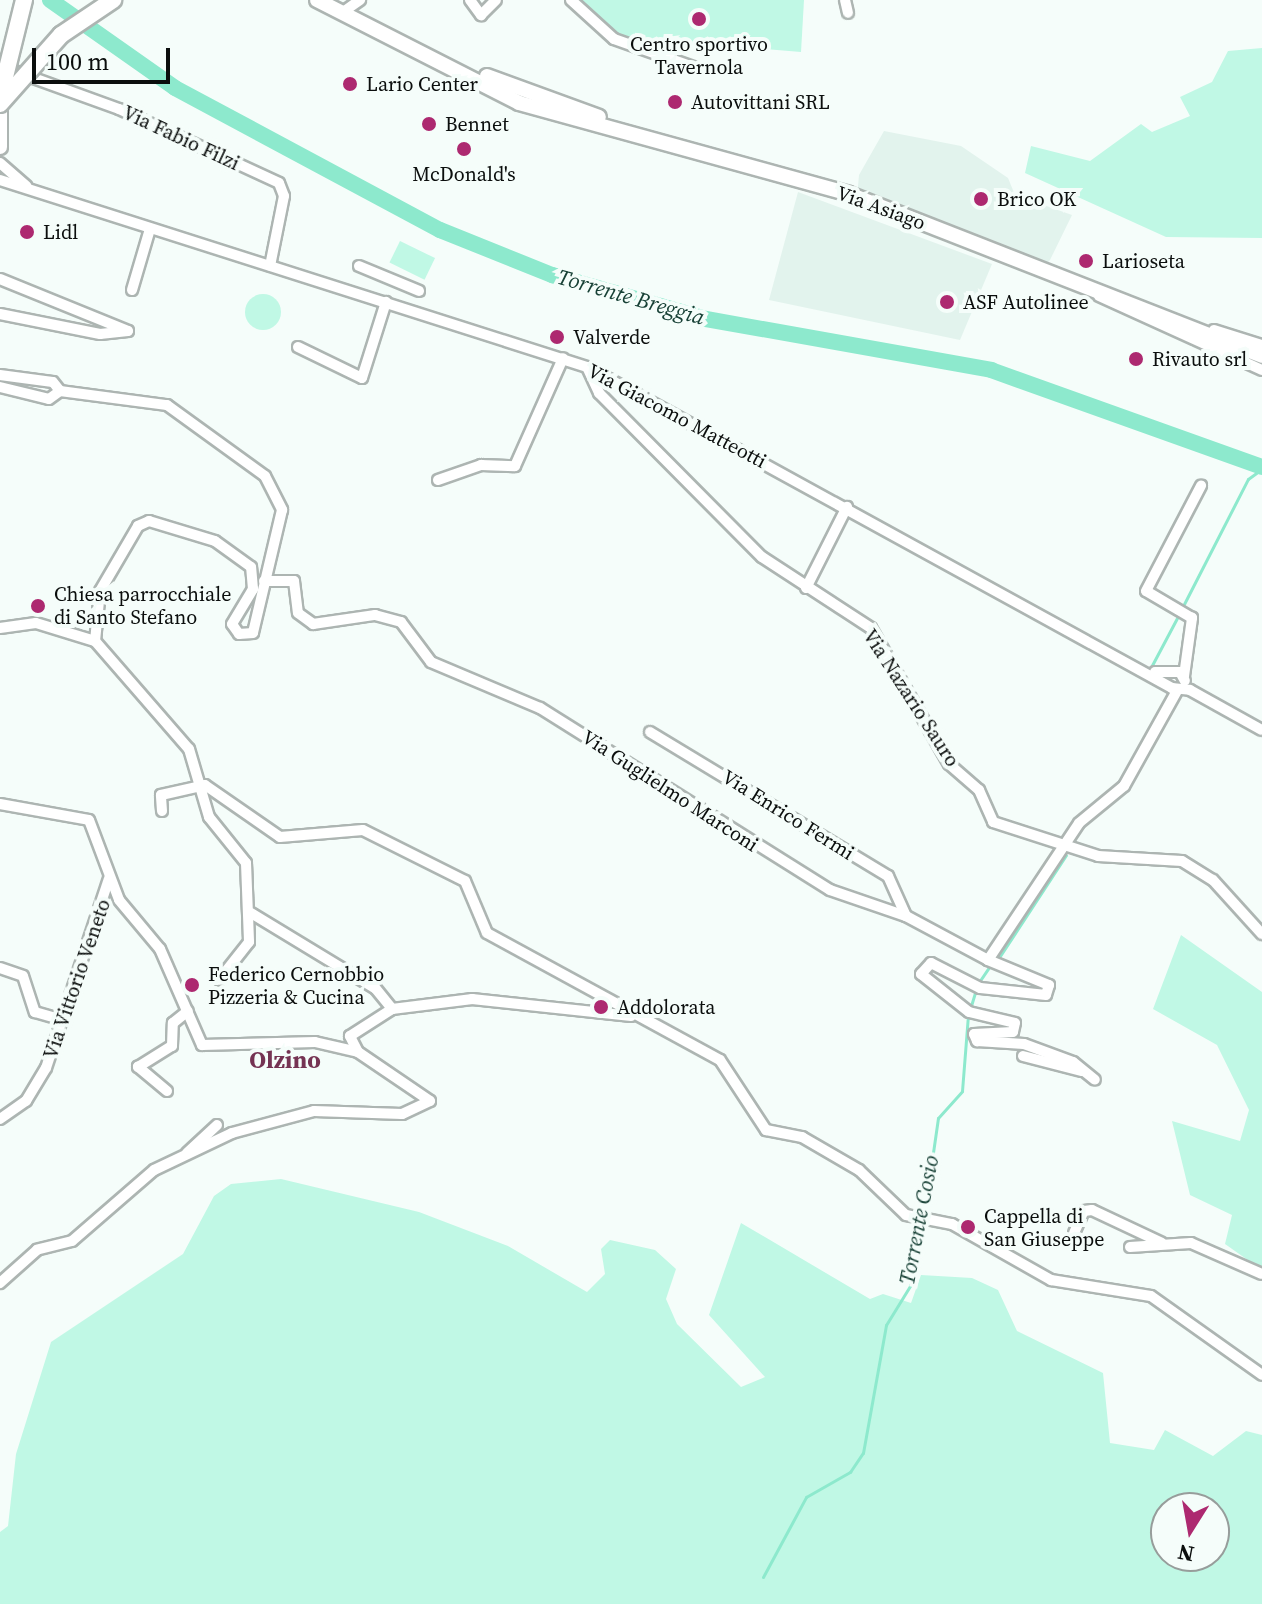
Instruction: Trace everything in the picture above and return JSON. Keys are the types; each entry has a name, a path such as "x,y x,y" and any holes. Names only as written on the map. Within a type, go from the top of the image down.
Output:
{"highway":[{"path":"0,100 24,0"},
{"path":"0,100 61,35 113,0"}],"main road":[{"name":"Via Asiago","path":"317,0 349,5 495,80 659,139 849,194 1098,294"},
{"path":"0,100 0,147"},
{"path":"1098,294 1262,356"}],"street":[{"path":"470,0 481,15 496,0"},
{"path":"571,0 614,39 693,67"},
{"path":"845,0 848,13"},
{"name":"Via Fabio Filzi","path":"0,66 119,109 279,183 284,196 270,266"},
{"name":"Via Giacomo Matteotti","path":"0,163 35,191"},
{"name":"Via Giacomo Matteotti","path":"0,180 587,367 1178,683"},
{"path":"132,290 150,229"},
{"path":"359,266 419,291"},
{"path":"0,279 128,331 100,334 0,314"},
{"path":"298,347 362,378 389,303 401,283"},
{"name":"Via Asiago","path":"1098,294 1262,345"},
{"name":"Via Asiago","path":"1098,294 1129,315 1262,370"},
{"path":"438,480 481,465 515,466 563,358"},
{"name":"Via Nazario Sauro","path":"587,367 599,393 762,557 871,628 949,764 985,798 989,819 1066,847"},
{"path":"0,375 53,382 60,391"},
{"path":"0,387 49,399 60,391 167,405 265,476 282,510 264,581 257,628 239,634 232,620 253,589 251,567 215,541 144,521 100,591 95,641"},
{"path":"988,960 1066,847 1081,820 1124,786 1178,683 1192,618 1146,591 1201,486"},
{"path":"806,588 847,507"},
{"name":"Via Guglielmo Marconi","path":"264,581 294,581 298,613 313,624 375,615 401,622 431,662 540,708 830,890 906,916 988,960 1049,985 1041,997 977,987 923,965 924,981 964,1009 1015,1023 1013,1032 974,1034 977,1041 1024,1044 1082,1071"},
{"path":"0,628 36,623 95,641 189,749 205,785 209,817 246,863 251,913 243,956 219,980"},
{"path":"1178,683 1262,730"},
{"name":"Via Enrico Fermi","path":"650,732 888,876 906,916"},
{"path":"162,811 161,795 205,785 280,837 363,830 465,881 487,933 631,1016 720,1060 766,1130 802,1137 859,1170 906,1215 934,1220 1063,1285 1151,1296 1262,1375"},
{"name":"Via Vittorio Veneto","path":"0,804 83,816 110,877 63,1020 26,1101 0,1119"},
{"path":"1066,847 1190,865 1262,934"},
{"path":"0,1283 37,1250 72,1241 147,1175 232,1133 314,1111 402,1114 430,1101 358,1052 315,1042 206,1047 160,949 119,900 110,877"},
{"path":"251,913 376,989 392,1009"},
{"path":"0,968 23,976 35,1012 63,1020"},
{"path":"358,1052 350,1036 392,1009 472,999 631,1016"},
{"path":"167,1091 138,1067 172,1046 173,1023 188,1011"},
{"path":"1023,1056 1082,1071 1095,1080"},
{"path":"176,1160 217,1125"},
{"path":"1074,1233 1084,1211 1092,1210 1162,1243"},
{"path":"1130,1247 1162,1243 1211,1249 1262,1274"}],"shaded area":[{"path":"884,131 961,146 1008,178 1015,195 1072,215 1050,260 1040,270 857,197 859,175"},
{"path":"798,192 992,264 960,340 769,300"}],"green space":[{"name":"Centro sportivo Tavernola","path":"575,0 804,0 801,52 615,37"},
{"path":"1262,48 1262,238 1166,237 1025,173 1031,146 1090,161 1141,124 1152,132 1190,116 1180,97 1212,82 1228,51"},
{"path":"400,241 435,258 425,280 389,263"},
{"path":"263,294 276,299 281,312 276,325 263,330 250,325 245,312 250,299"},
{"path":"1181,935 1262,992 1262,1270 1225,1244 1232,1215 1190,1195 1172,1121 1240,1141 1249,1110 1217,1045 1153,1009"},
{"path":"281,1179 419,1212 508,1246 587,1292 605,1274 601,1249 610,1240 655,1250 676,1269 666,1299 677,1324 741,1387 765,1377 709,1315 741,1223 870,1299 883,1294 911,1303 921,1275 972,1278 998,1290 1017,1331 1103,1373 1110,1443 1154,1450 1165,1430 1213,1456 1246,1431 1262,1435 1262,1604 0,1604 0,1532 8,1526 16,1454 51,1342 183,1254 214,1196 231,1184"}],"waterway":[{"name":"Torrente Breggia","path":"50,0 175,88 440,230 552,275 706,319 991,370 1262,467"},
{"name":"Torrente Cosio","path":"1184,604 1248,479 1262,469"},
{"name":"Torrente Cosio","path":"1150,669 1177,618"},
{"name":"Torrente Cosio","path":"998,959 1066,855"},
{"name":"Torrente Cosio","path":"979,982 989,967"},
{"name":"Torrente Cosio","path":"970,1009 976,989"},
{"name":"Torrente Cosio","path":"924,1215 938,1118 962,1091 968,1015"},
{"name":"Torrente Cosio","path":"763,1577 806,1497 850,1472 863,1453 886,1325 910,1286 922,1222"}],"place":[{"name":"Centro sportivo Tavernola","path":"699,19"},
{"name":"Lario Center","path":"350,84"},
{"name":"Autovittani SRL","path":"675,102"},
{"name":"Bennet","path":"429,124"},
{"name":"McDonald's","path":"464,149"},
{"name":"Brico OK","path":"981,199"},
{"name":"Lidl","path":"27,232"},
{"name":"Larioseta","path":"1086,261"},
{"name":"ASF Autolinee","path":"947,302"},
{"name":"Valverde","path":"557,337"},
{"name":"Rivauto srl","path":"1136,359"},
{"name":"Chiesa parrocchiale di Santo Stefano","path":"38,606"},
{"name":"Federico Cernobbio Pizzeria & Cucina","path":"192,985"},
{"name":"Addolorata","path":"601,1007"},
{"name":"Cappella di San Giuseppe","path":"968,1227"}],"district":[{"name":"Olzino","path":"285,1060"}]}
